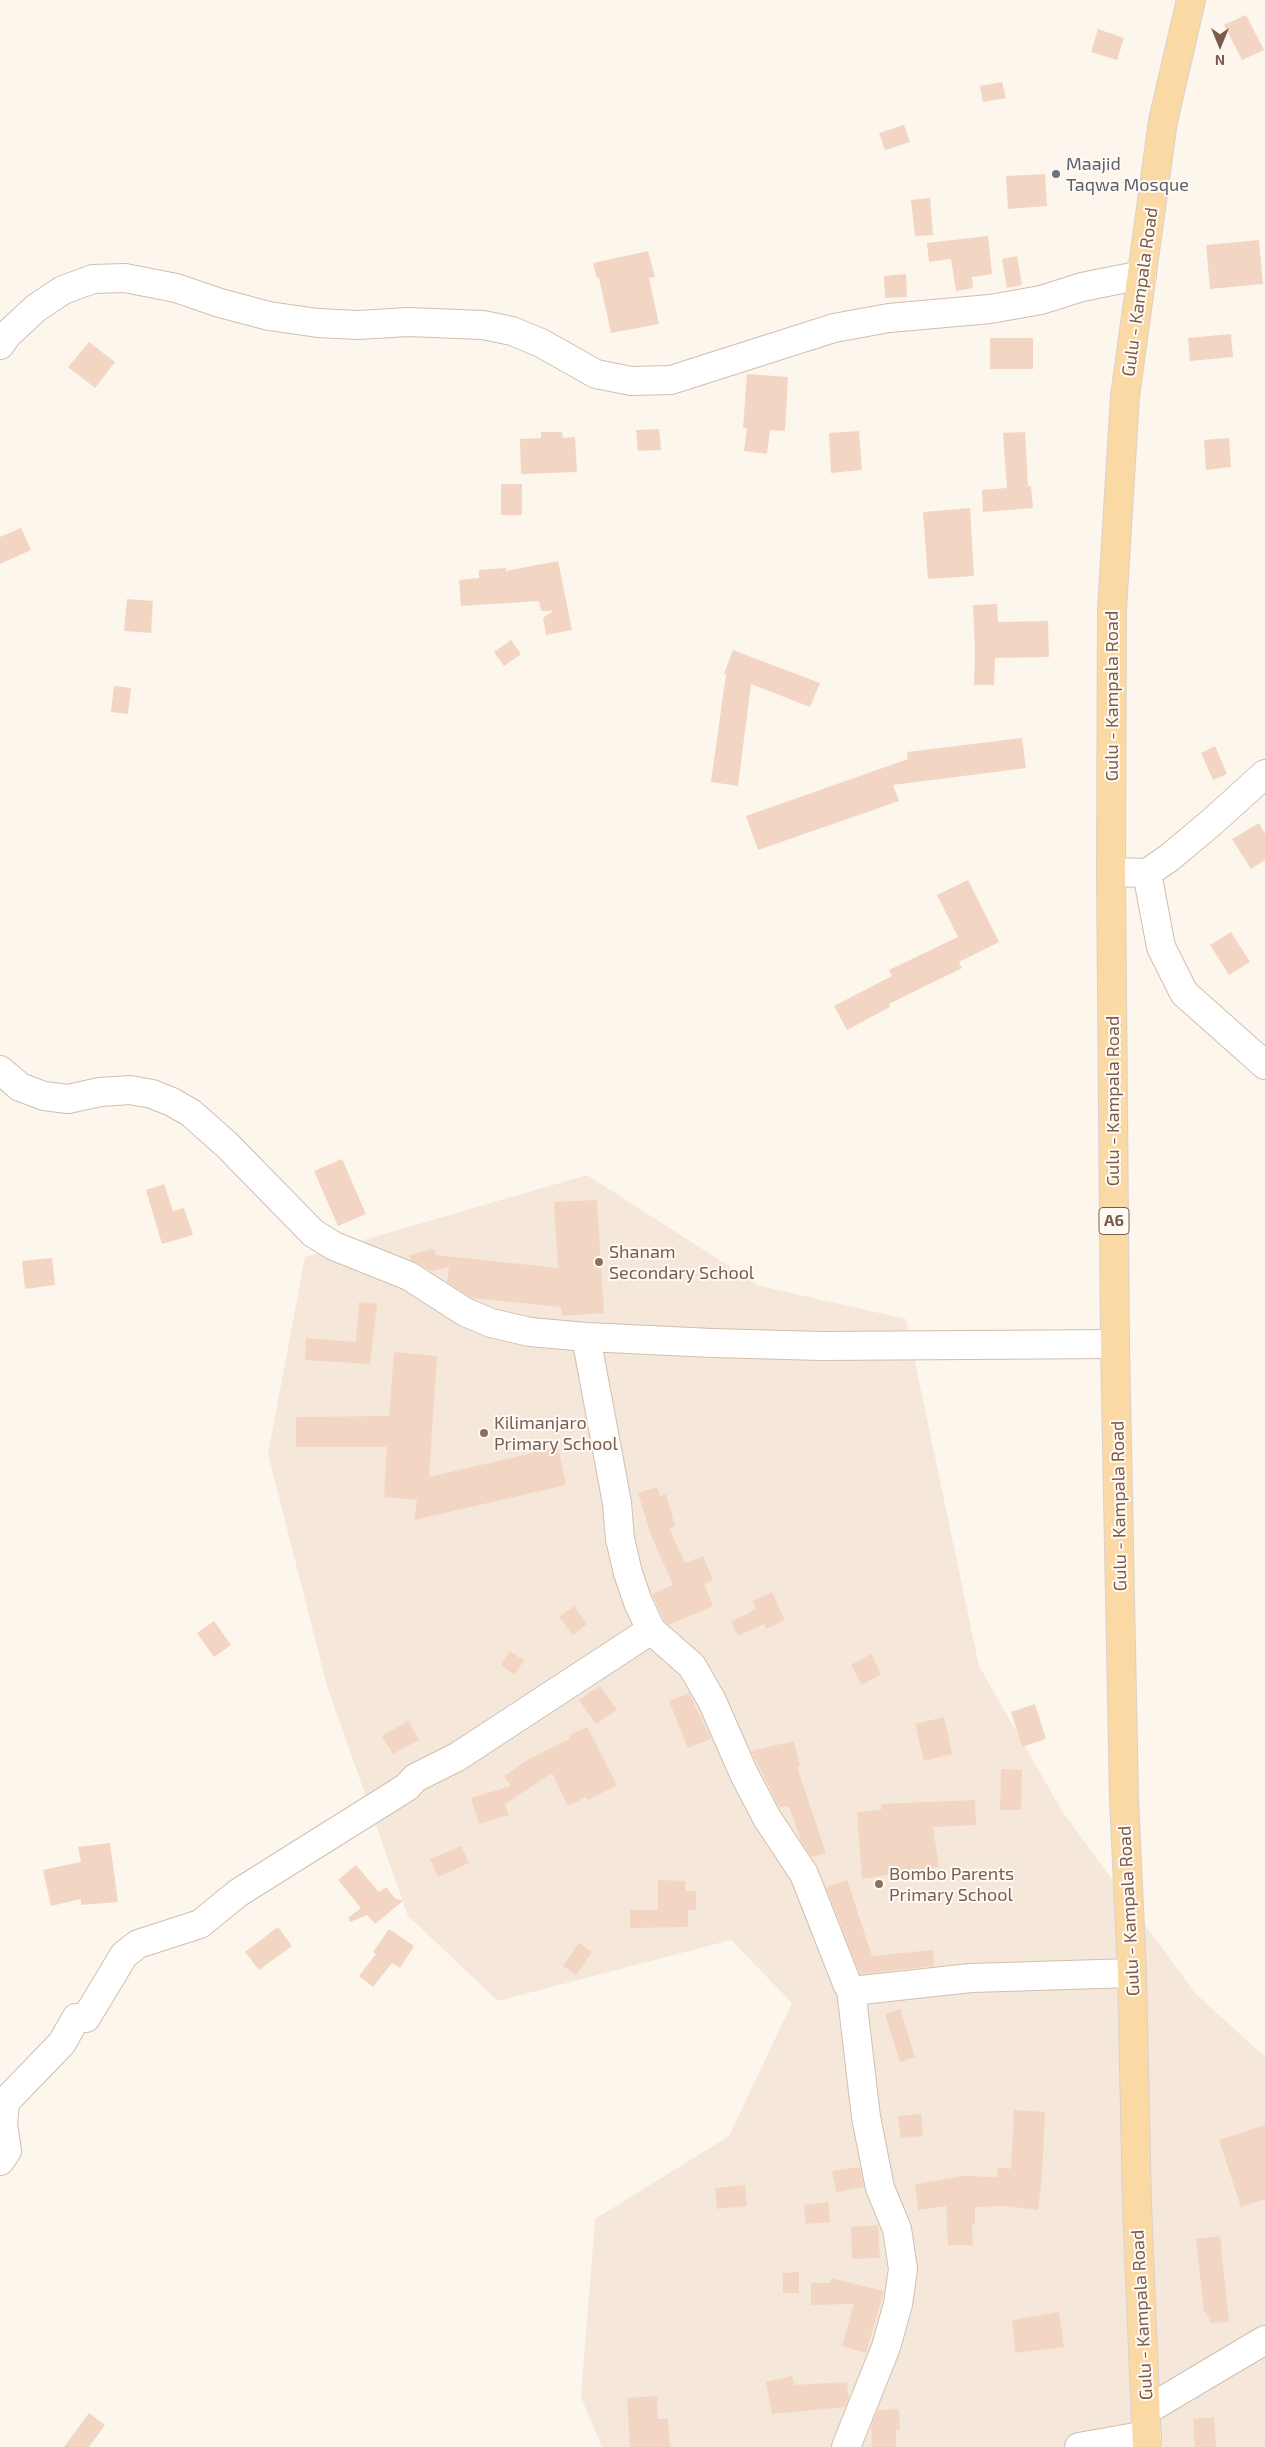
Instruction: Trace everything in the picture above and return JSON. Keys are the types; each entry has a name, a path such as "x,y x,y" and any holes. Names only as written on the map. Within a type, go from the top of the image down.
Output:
{"main road":[{"name":"Gulu - Kampala Road","path":"1147,2431 1137,2204 1132,1973 1124,1798 1115,1344 1111,872 1112,609 1125,396 1164,121 1191,0"}],"street":[{"path":"0,345 7,335 36,308 63,290 94,279 125,278 176,288 220,304 269,316 318,323 358,325 408,322 483,325 512,331 541,343 596,374 631,382 671,380 834,328 889,318 990,309 1042,300 1082,287 1142,275"},
{"path":"1111,872 1147,873 1169,858 1212,822 1265,774"},
{"path":"1147,873 1162,947 1184,993 1265,1065"},
{"path":"0,1070 20,1087 44,1096 68,1099 100,1092 130,1090 152,1094 172,1102 191,1113 264,1181 313,1233 334,1246 410,1276 465,1312 491,1323 530,1332 586,1338 822,1346 1115,1344"},
{"path":"586,1338 628,1573 652,1630 692,1666 712,1701 744,1774 767,1818 804,1874 845,1981 851,1989 866,2118 880,2188 897,2230 903,2269 898,2304 886,2347 846,2447"},
{"path":"0,2161 7,2151 3,2124 5,2102 62,2043 76,2018 86,2018 124,1955 138,1944 200,1924 238,1893 407,1787 415,1778 457,1757 652,1630"},
{"path":"851,1989 861,1990 928,1981 989,1976 1132,1973"},
{"path":"1079,2447 1147,2431 1265,2340"}],"shaded area":[{"path":"587,1175 760,1286 906,1319 979,1666 1062,1811 1195,1993 1265,2057 1265,2447 602,2447 581,2397 595,2219 729,2136 792,2003 731,1940 498,2001 408,1916 327,1686 268,1454 305,1257"}],"building":[{"path":"1246,15 1264,50 1242,60 1224,25"},
{"path":"1098,29 1124,38 1117,60 1091,52"},
{"path":"1002,82 1006,98 983,102 980,86"},
{"path":"904,125 910,142 885,150 879,133"},
{"path":"1045,174 1047,206 1008,209 1006,176"},
{"path":"930,198 933,235 915,236 911,200"},
{"path":"988,236 992,274 972,277 973,288 956,291 951,259 929,262 927,243"},
{"path":"1259,240 1263,284 1210,289 1206,245"},
{"path":"648,251 655,277 649,278 659,324 611,333 599,278 597,278 593,263"},
{"path":"1017,256 1022,285 1007,288 1002,259"},
{"path":"906,274 907,297 885,298 884,276"},
{"path":"1231,334 1233,357 1190,361 1188,338"},
{"path":"990,338 1033,338 1033,369 990,369"},
{"path":"89,342 115,362 95,388 68,367"},
{"path":"747,374 788,377 785,431 770,430 767,454 744,451 747,428 743,428"},
{"path":"659,429 661,450 638,451 636,430"},
{"path":"859,431 862,470 831,473 829,433"},
{"path":"541,432 562,432 563,438 575,437 577,472 521,474 520,439 541,438"},
{"path":"1025,432 1028,486 1031,486 1033,508 983,512 982,490 1007,488 1003,433"},
{"path":"1229,438 1231,467 1206,470 1204,440"},
{"path":"501,484 522,484 522,515 501,515"},
{"path":"970,508 974,576 928,579 923,512"},
{"path":"21,528 31,550 0,564 0,537"},
{"path":"558,561 572,630 546,635 543,618 553,611 541,611 539,601 461,606 459,580 479,578 479,570 506,568 506,571"},
{"path":"127,599 153,601 151,633 124,631"},
{"path":"997,604 998,622 1048,621 1049,657 995,658 994,685 974,685 973,605"},
{"path":"511,640 521,654 504,666 494,652"},
{"path":"733,650 820,683 810,707 751,684 738,786 711,782 726,674 724,674"},
{"path":"114,686 131,688 128,714 111,712"},
{"path":"1022,738 1026,768 893,785 899,801 758,850 746,816 908,759 907,752"},
{"path":"1215,746 1227,774 1213,780 1201,753"},
{"path":"1259,823 1265,834 1265,860 1251,869 1232,839"},
{"path":"968,880 999,942 959,962 962,968 889,1004 890,1007 847,1030 834,1006 892,976 889,970 958,937 937,895"},
{"path":"1231,932 1250,962 1229,975 1210,945"},
{"path":"342,1159 366,1214 338,1226 314,1171"},
{"path":"164,1184 173,1211 184,1208 193,1235 162,1244 146,1190"},
{"path":"597,1200 604,1313 562,1316 561,1307 471,1298 447,1282 449,1267 431,1271 411,1260 409,1255 434,1249 436,1255 558,1268 554,1202"},
{"path":"52,1258 55,1285 25,1289 22,1261"},
{"path":"359,1302 377,1304 370,1364 305,1360 306,1338 356,1342"},
{"path":"394,1352 437,1356 429,1477 558,1447 566,1485 414,1520 417,1500 384,1497 387,1447 296,1447 296,1417 389,1416"},
{"path":"657,1487 660,1496 666,1494 675,1526 669,1528 685,1563 703,1556 713,1580 704,1584 713,1606 668,1625 652,1594 673,1585 651,1535 638,1493"},
{"path":"772,1592 785,1620 766,1629 764,1624 738,1636 731,1622 756,1609 753,1601"},
{"path":"574,1606 587,1624 573,1635 559,1617"},
{"path":"214,1621 231,1645 214,1657 197,1633"},
{"path":"510,1651 524,1661 514,1675 501,1665"},
{"path":"871,1654 881,1674 862,1685 851,1665"},
{"path":"600,1686 617,1710 596,1724 579,1700"},
{"path":"689,1693 711,1739 688,1748 669,1701"},
{"path":"1035,1704 1046,1739 1022,1747 1011,1712"},
{"path":"944,1717 952,1754 924,1761 915,1724"},
{"path":"408,1721 419,1740 393,1754 382,1736"},
{"path":"587,1727 617,1785 588,1800 586,1797 568,1806 552,1773 505,1804 509,1815 479,1824 471,1798 511,1786 504,1776 529,1759 571,1738 570,1735"},
{"path":"794,1741 800,1766 797,1767 826,1853 812,1857 802,1843 789,1807 779,1807 751,1751"},
{"path":"1001,1769 1022,1770 1021,1810 1000,1810"},
{"path":"975,1800 976,1825 933,1827 939,1867 862,1879 857,1812 881,1810 881,1804"},
{"path":"110,1843 118,1902 81,1905 81,1899 51,1906 43,1870 81,1862 78,1847"},
{"path":"461,1846 469,1863 438,1877 430,1859"},
{"path":"356,1865 379,1892 386,1887 395,1898 403,1901 375,1924 367,1915 350,1922 348,1918 361,1908 338,1880"},
{"path":"658,1880 685,1881 685,1891 696,1891 696,1910 688,1910 688,1927 630,1928 630,1910 658,1910"},
{"path":"847,1880 872,1956 933,1950 934,1966 860,1974 826,1887"},
{"path":"278,1927 292,1946 259,1970 245,1952"},
{"path":"389,1929 414,1946 400,1968 392,1963 373,1987 359,1976 376,1954 373,1952"},
{"path":"579,1943 592,1952 576,1975 563,1966"},
{"path":"900,2009 915,2057 900,2062 885,2014"},
{"path":"1014,2110 1045,2112 1042,2176 1038,2210 1006,2206 975,2207 975,2224 972,2224 973,2245 948,2245 946,2206 918,2210 915,2184 964,2176 997,2177 998,2167 1011,2169"},
{"path":"921,2114 923,2136 901,2138 898,2116"},
{"path":"1265,2125 1265,2199 1241,2207 1219,2140"},
{"path":"860,2167 864,2187 836,2192 832,2171"},
{"path":"745,2185 747,2206 717,2209 715,2188"},
{"path":"828,2202 830,2222 806,2224 804,2205"},
{"path":"878,2225 880,2258 852,2259 851,2227"},
{"path":"1220,2236 1229,2322 1211,2323 1206,2312 1204,2312 1196,2239"},
{"path":"799,2272 799,2293 783,2293 783,2273"},
{"path":"831,2278 884,2291 866,2353 842,2346 854,2304 811,2305 811,2283 831,2283"},
{"path":"1059,2312 1064,2347 1015,2353 1012,2320"},
{"path":"792,2376 794,2385 847,2382 849,2398 845,2407 772,2414 766,2382"},
{"path":"657,2396 658,2419 668,2419 670,2447 630,2447 627,2398"},
{"path":"899,2409 900,2430 896,2430 896,2447 872,2447 871,2426 878,2410"},
{"path":"89,2413 105,2425 89,2447 64,2447"},
{"path":"1214,2417 1216,2447 1195,2447 1193,2419"}],"place":[{"name":"Maajid Taqwa Mosque","path":"1056,174"},
{"name":"Shanam Secondary School","path":"599,1262"},
{"name":"Kilimanjaro Primary School","path":"484,1433"},
{"name":"Bombo Parents Primary School","path":"879,1884"}]}
